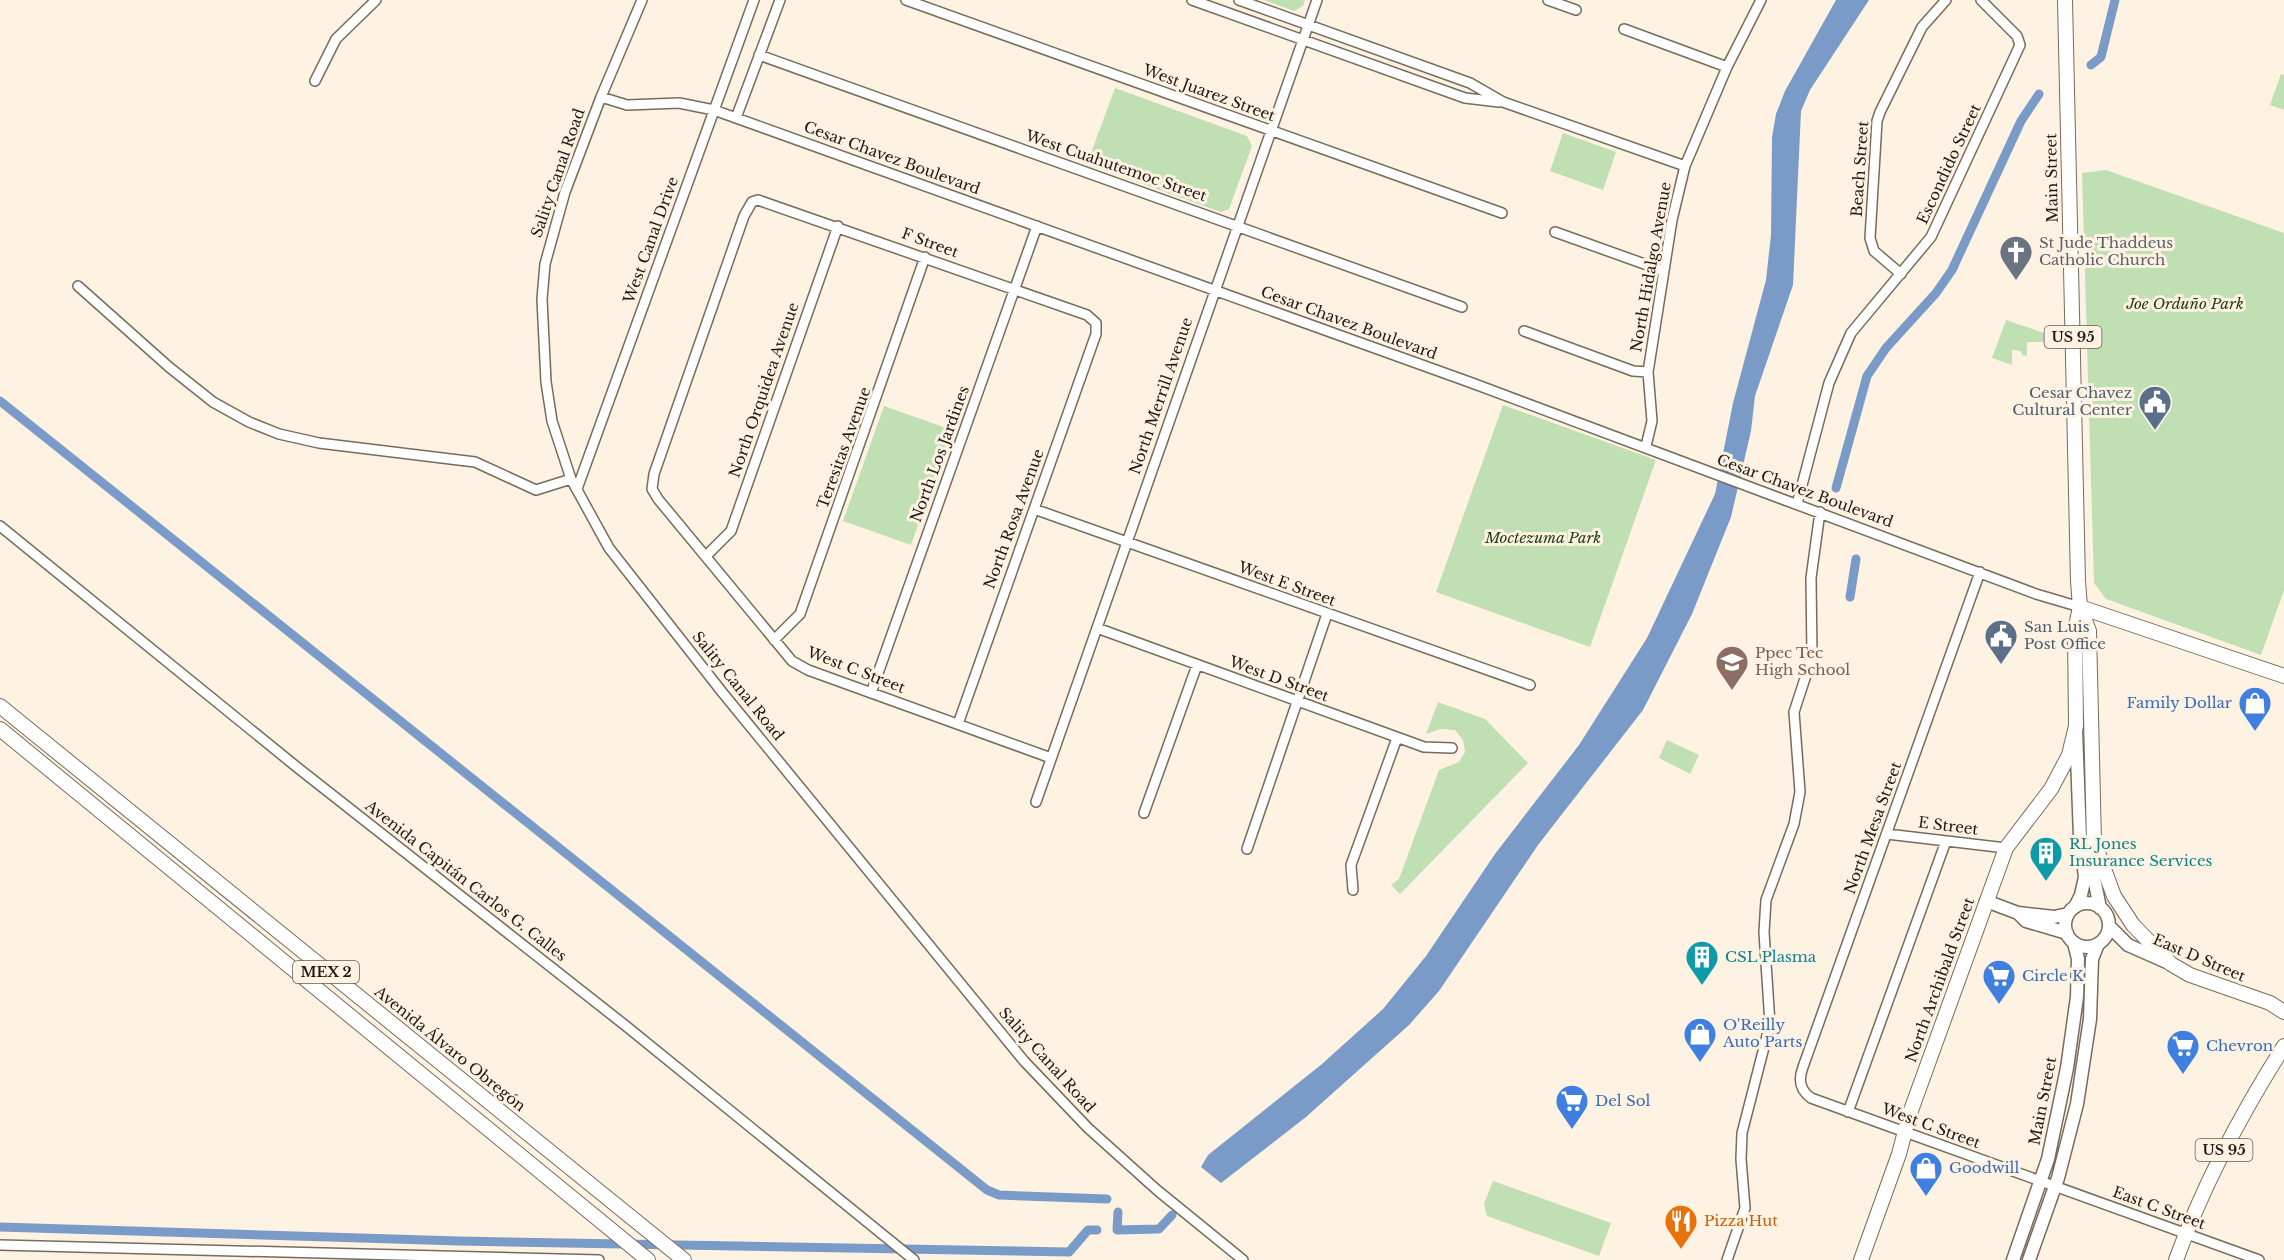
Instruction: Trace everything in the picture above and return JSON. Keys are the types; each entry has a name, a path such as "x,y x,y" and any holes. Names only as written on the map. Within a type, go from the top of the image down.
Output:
{"highway":[{"name":"Main Street","path":"2065,0 2080,607 2075,634 2076,726"},
{"name":"Main Street","path":"2080,607 2089,631 2094,842"},
{"path":"2080,607 2284,676"},
{"name":"Avenida Álvaro Obregón","path":"0,706 319,966 655,1234 684,1260"},
{"name":"North Archibald Street","path":"1861,1260 2006,849 2062,773 2073,744 2076,726"},
{"name":"MEX 2","path":"0,729 644,1256"},
{"name":"US 95","path":"2094,842 2108,885 2120,905 2149,944 2171,964"},
{"name":"East D Street","path":"2171,964 2190,975 2270,1004"},
{"name":"US 95","path":"2270,1004 2284,1012"},
{"name":"US 95","path":"2176,1260 2186,1233 2237,1126 2284,1046"}],"main road":[{"name":"Main Street","path":"2071,911 2081,895 2085,877 2079,837 2080,776 2076,726"},
{"name":"Main Street","path":"2094,842 2094,878 2100,908"},
{"path":"1986,902 2018,913 2054,917 2085,903 2100,908 2107,916 2109,926 2105,936 2098,944 2086,946 2026,921 2018,913"},
{"path":"2071,911 2071,938"},
{"name":"East D Street","path":"2109,926 2128,945 2171,964"},
{"name":"Main Street","path":"2013,1260 2049,1184 2077,997 2078,959 2071,938"},
{"name":"Main Street","path":"2029,1260 2049,1184 2082,1079 2090,1020 2090,970 2098,944"}],"street":[{"path":"315,81 336,39 376,0"},
{"name":"Sality Canal Road","path":"642,0 601,96 553,228 542,299 546,382 557,438 577,489 616,557 722,692 1024,1061 1088,1128 1157,1190 1243,1260"},
{"name":"West Canal Drive","path":"577,489 754,0"},
{"path":"736,118 780,0"},
{"name":"West Juarez Street","path":"906,0 1502,213"},
{"path":"1192,0 1465,98 1503,102"},
{"path":"1239,0 1470,83 1503,102 1684,166"},
{"name":"North Merrill Avenue","path":"1036,802 1236,224 1317,0"},
{"path":"1548,0 1576,10"},
{"name":"North Hidalgo Avenue","path":"1646,447 1652,421 1648,372 1684,166 1727,67 1761,0"},
{"name":"Beach Street","path":"1901,274 1874,251 1870,238 1877,121 1922,27 1946,0"},
{"name":"Escondido Street","path":"1797,504 1829,383 1851,333 1934,231 2020,45 2017,36 1981,0"},
{"path":"1624,29 1727,67"},
{"name":"West Cuahutemoc Street","path":"759,55 1236,224 1462,307"},
{"name":"Cesar Chavez Boulevard","path":"601,96 627,105 679,103 714,110 1646,447 2036,594 2080,607"},
{"name":"F Street","path":"652,489 662,452 744,216 752,202 764,200 838,226 1087,315 1096,323"},
{"name":"North Orquidea Avenue","path":"706,556 731,531 838,226"},
{"name":"North Los Jardines","path":"871,693 1037,226"},
{"path":"1555,232 1664,271"},
{"name":"Teresitas Avenue","path":"774,640 800,614 925,257"},
{"path":"78,286 169,367 213,402 279,435 392,454 475,462 536,490 572,478"},
{"name":"North Rosa Avenue","path":"958,724 1096,334 1096,323"},
{"path":"1524,331 1633,370 1648,372"},
{"name":"West C Street","path":"652,489 658,500 792,661 808,670 1051,758"},
{"name":"West E Street","path":"1034,509 1530,685"},
{"path":"1726,1260 1745,1208 1741,1159 1742,1133 1770,1024 1764,932 1766,900 1794,824 1800,792 1794,712 1812,657 1811,578 1820,512"},
{"name":"Avenida Capitán Carlos G. Calles","path":"0,526 298,768 626,1026 914,1260"},
{"name":"North Mesa Street","path":"1805,1093 1800,1082 1801,1073 1980,572"},
{"path":"1247,849 1328,614"},
{"name":"West D Street","path":"1097,628 1397,738 1424,747 1452,748"},
{"path":"1144,813 1197,665"},
{"path":"1353,890 1351,865 1397,738"},
{"name":"E Street","path":"1887,834 2006,849"},
{"path":"1848,1112 1946,841"},
{"name":"East D Street","path":"2270,1004 2284,1006"},
{"name":"West C Street","path":"1805,1093 1811,1098 1848,1112 2049,1184"},
{"name":"East C Street","path":"2049,1184 2259,1260"},
{"path":"0,1245 599,1260"}],"green space":[{"path":"1264,0 1305,0 1303,6 1294,11"},
{"path":"2281,74 2284,75 2284,110 2270,105"},
{"path":"1115,88 1247,136 1252,146 1229,209 1221,212 1087,164"},
{"path":"1563,133 1616,152 1603,190 1550,171"},
{"name":"Joe Orduño Park","path":"2106,170 2284,233 2284,590 2261,655 2106,599 2094,583 2082,173"},
{"path":"2006,320 2047,334 2045,342 2027,342 2027,356 2022,355 2021,351 2012,350 2012,365 1992,358"},
{"name":"Moctezuma Park","path":"1503,405 1656,460 1590,647 1436,592"},
{"path":"884,406 952,430 911,545 843,521"},
{"path":"1438,702 1485,719 1528,763 1400,894 1391,885 1399,879 1439,770 1459,762 1465,752 1463,740 1455,730 1441,729 1426,734"},
{"path":"1667,740 1699,755 1690,774 1659,758"},
{"path":"1493,1181 1611,1223 1599,1256 1487,1216 1484,1204"}],"water":[{"path":"1836,0 1869,0 1810,90 1801,111 1793,285 1755,396 1751,431 1731,517 1692,614 1643,710 1538,845 1439,991 1409,1025 1306,1117 1221,1183 1201,1167 1208,1155 1322,1064 1383,1009 1426,956 1495,854 1579,745 1647,638 1715,494 1733,403 1766,280 1771,235 1772,137 1776,114 1785,91"}],"waterway":[{"path":"2091,65 2101,57 2115,0"},
{"path":"1836,488 1867,376 1886,348 1936,293 1952,270 2021,121 2039,94"},
{"path":"0,401 987,1190 999,1195 1107,1199"},
{"path":"1850,597 1856,559"},
{"path":"1118,1212 1117,1230 1159,1229 1172,1215"},
{"path":"0,1227 459,1241 1069,1252 1088,1230 1097,1230"}],"place":[{"name":"St Jude Thaddeus Catholic Church","path":"2016,281"},
{"name":"Cesar Chavez Cultural Center","path":"2155,431"},
{"name":"San Luis Post Office","path":"2001,665"},
{"name":"Ppec Tec High School","path":"1732,691"},
{"name":"Family Dollar","path":"2255,732"},
{"name":"RL Jones Insurance Services","path":"2046,882"},
{"name":"CSL Plasma","path":"1702,986"},
{"name":"Circle K","path":"1999,1005"},
{"name":"O'Reilly Auto Parts","path":"1700,1063"},
{"name":"Chevron","path":"2183,1075"},
{"name":"Del Sol","path":"1572,1130"},
{"name":"Goodwill","path":"1926,1197"},
{"name":"Pizza Hut","path":"1681,1250"}]}
